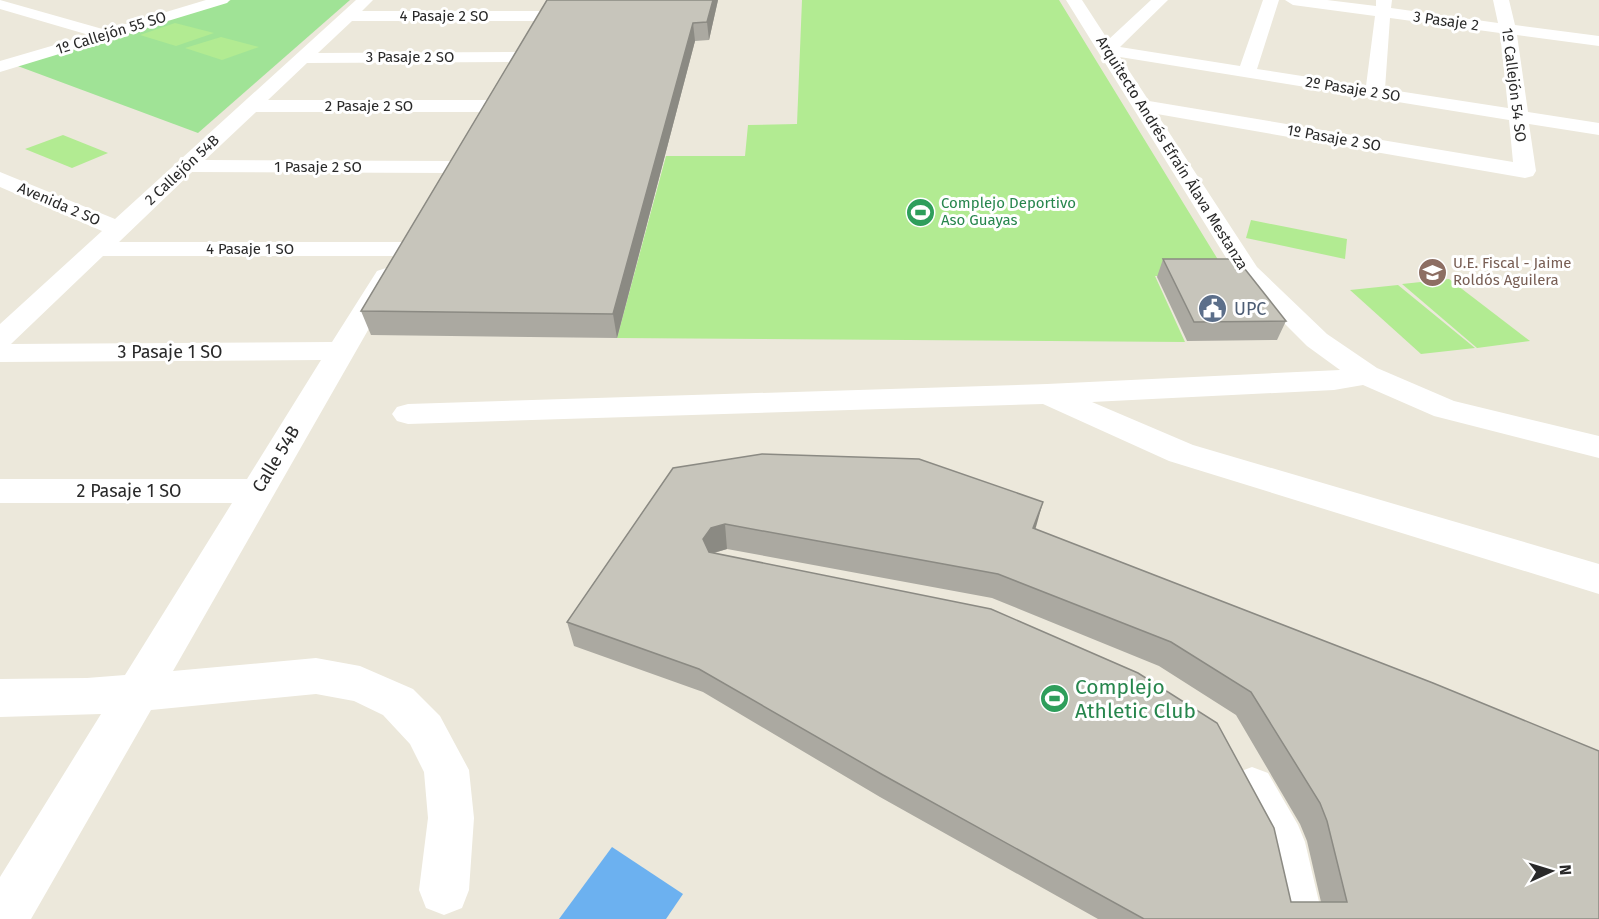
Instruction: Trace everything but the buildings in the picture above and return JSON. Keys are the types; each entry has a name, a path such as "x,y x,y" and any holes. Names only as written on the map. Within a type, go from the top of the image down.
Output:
{"street":[{"path":"185,0 205,5"},
{"name":"1º Callejón 55 SO","path":"0,67 222,0"},
{"name":"2 Callejón 54B","path":"0,339 365,0"},
{"name":"Arquitecto Andrés Efraín Álava Mestanza","path":"1074,0 1246,272 1317,340 1366,375 1445,409 1599,447"},
{"path":"1107,50 1160,0"},
{"path":"1248,72 1270,0"},
{"name":"3 Pasaje 2","path":"1293,0 1383,6 1508,30 1599,41"},
{"name":"1º Callejón 54 SO","path":"1501,0 1508,30 1525,171"},
{"path":"0,4 107,34"},
{"path":"1375,93 1383,6"},
{"name":"4 Pasaje 2 SO","path":"347,16 545,8"},
{"name":"Calle 54B","path":"3,919 545,8"},
{"name":"2º Pasaje 2 SO","path":"1107,50 1599,129"},
{"name":"3 Pasaje 2 SO","path":"303,58 516,57"},
{"name":"1º Pasaje 2 SO","path":"1142,105 1525,171"},
{"name":"2 Pasaje 2 SO","path":"251,106 487,106"},
{"name":"1 Pasaje 2 SO","path":"186,166 451,167"},
{"name":"Avenida 2 SO","path":"0,179 118,229"},
{"name":"4 Pasaje 1 SO","path":"98,249 402,249"},
{"name":"3 Pasaje 1 SO","path":"0,353 341,351"},
{"path":"408,414 1047,394 1334,381 1366,375"},
{"path":"1047,394 1181,453 1599,579"},
{"name":"2 Pasaje 1 SO","path":"0,491 258,491"},
{"path":"0,698 87,697 316,676 360,684 398,702 425,730 446,770 452,818 444,890"},
{"path":"1236,760 1281,842 1298,919"}],"green space":[{"path":"231,0 350,0 198,133 15,65"},
{"name":"Complejo Deportivo Aso Guayas","path":"802,0 1059,0 1228,276 1155,276 1185,342 617,338 666,156 745,156 748,125 797,124"},
{"path":"175,23 214,33 176,46 140,35"},
{"path":"221,37 259,47 222,60 185,48"},
{"path":"63,135 108,153 72,168 25,149"},
{"path":"1251,220 1347,239 1345,259 1246,238"},
{"path":"1449,279 1530,341 1477,348 1402,284"},
{"path":"1398,285 1475,348 1421,354 1350,290"}],"water":[{"path":"612,847 683,894 666,919 559,919"}],"place":[{"name":"Complejo Deportivo Aso Guayas","path":"920,212"},
{"name":"U.E. Fiscal - Jaime Roldós Aguilera","path":"1432,272"},
{"name":"UPC","path":"1213,309"},
{"name":"Complejo Athletic Club","path":"1054,699"}]}
